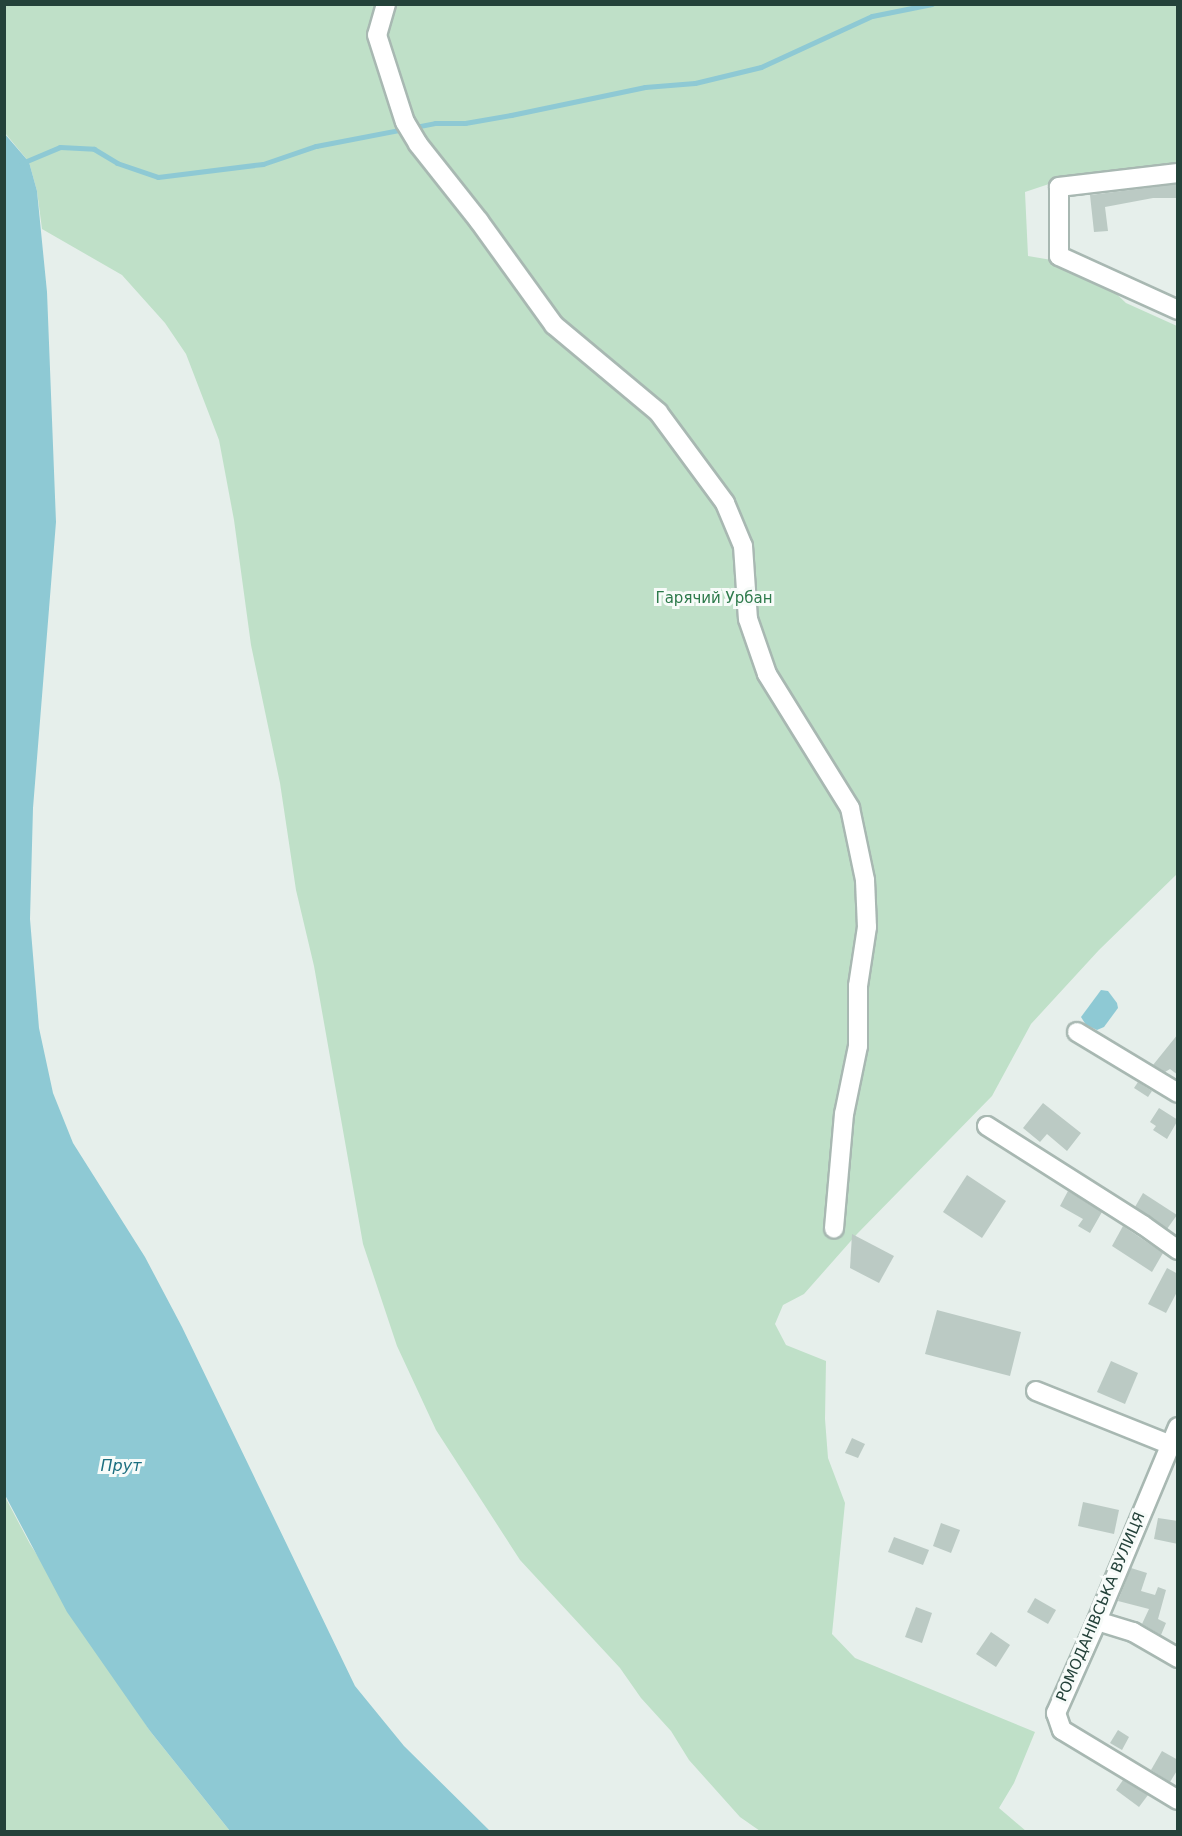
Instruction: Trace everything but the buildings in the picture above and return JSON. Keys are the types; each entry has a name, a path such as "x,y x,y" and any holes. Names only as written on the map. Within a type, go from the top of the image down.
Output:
{"street":[{"path":"386,4 377,35 405,122 418,144 479,221 554,325 658,412 726,503 742,546 748,619 767,674 850,808 865,880 867,927 858,986 858,1046 844,1114 834,1229"},
{"path":"1178,173 1059,188 1059,256 1178,310"},
{"path":"1077,1032 1178,1093"},
{"path":"987,1126 1143,1225 1178,1250"},
{"path":"1035,1391 1171,1445"},
{"name":"РОМОДАНІВСЬКА ВУЛИЦЯ","path":"1178,1427 1056,1713 1062,1730 1178,1800"},
{"path":"1097,1621 1133,1632 1178,1658"}],"green space":[{"name":"Гарячий Урбан","path":"4,5 1177,5 1177,166 1049,184 1025,192 1028,256 1087,266 1126,303 1177,326 1177,874 1099,950 1031,1024 992,1096 857,1234 804,1294 783,1305 775,1324 786,1345 826,1361 825,1419 828,1458 845,1503 832,1634 855,1658 1035,1732 1014,1783 999,1808 1026,1831 760,1831 740,1817 689,1760 671,1731 641,1698 620,1668 520,1560 436,1430 397,1346 363,1244 314,966 296,890 280,783 251,645 234,520 219,440 186,354 165,323 122,275 42,229 37,191 29,162 5,133"},
{"path":"4,1495 30,1544 150,1731 230,1831 5,1831"}],"water":[{"name":"Прут","path":"4,133 29,162 37,191 47,292 56,522 33,808 30,919 39,1028 53,1093 73,1143 145,1257 182,1327 355,1686 404,1746 490,1831 230,1831 150,1731 67,1612 5,1495"},
{"path":"1101,990 1108,991 1118,1008 1104,1027 1097,1030 1086,1025 1081,1017"}],"waterway":[{"path":"22,163 60,147 94,149 117,163 158,177 263,164 316,146 435,123 465,123 645,87 695,83 761,67 872,16 932,4"}]}
